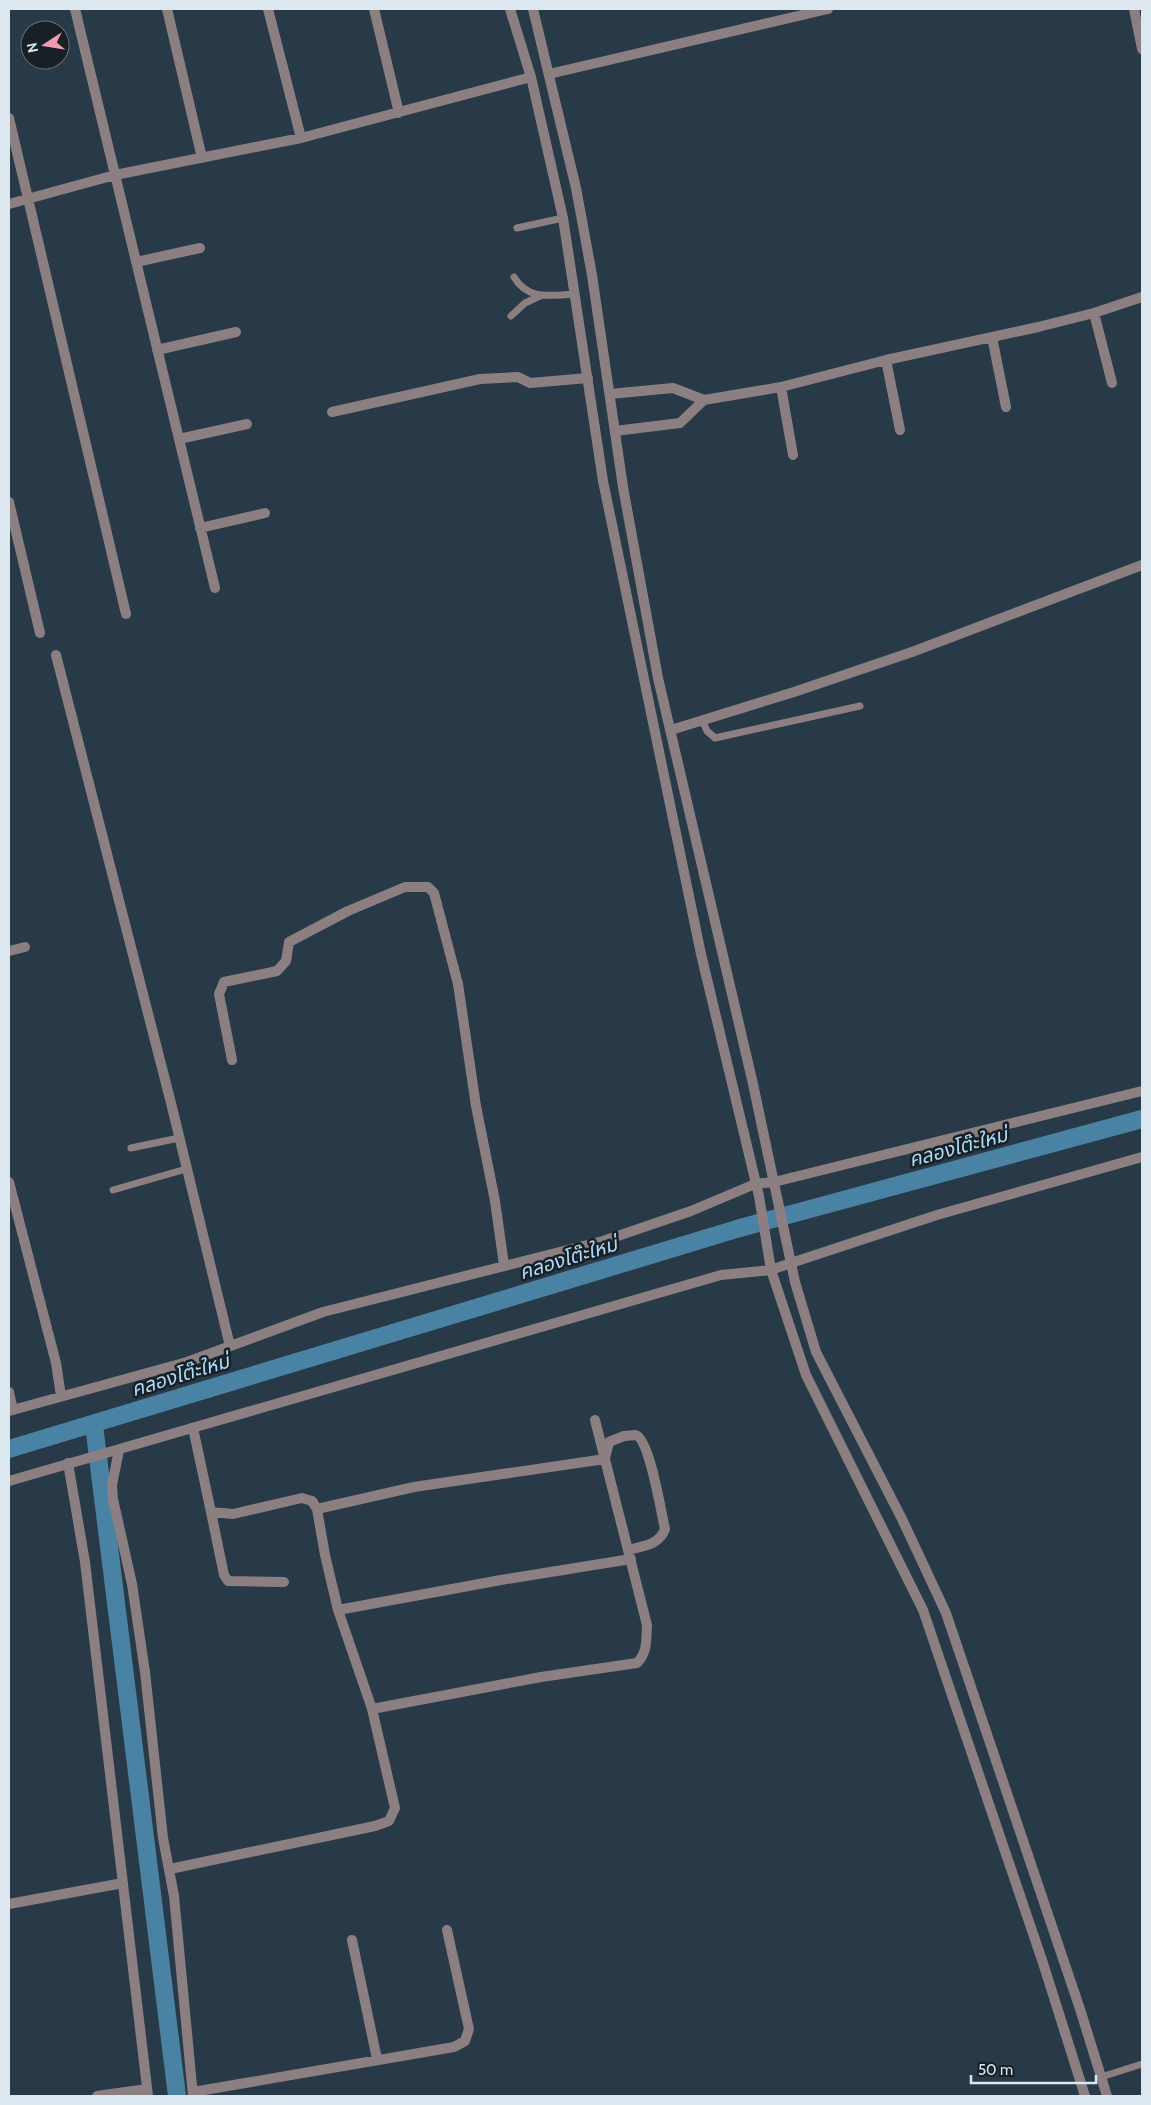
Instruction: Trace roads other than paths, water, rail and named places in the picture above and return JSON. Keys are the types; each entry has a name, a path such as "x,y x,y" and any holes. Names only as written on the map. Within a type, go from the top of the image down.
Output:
{"street":[{"path":"75,9 215,588"},
{"path":"167,9 202,158"},
{"path":"268,9 301,138"},
{"path":"374,9 399,113"},
{"path":"510,9 531,77 563,218 603,481 653,731 701,954 759,1196 771,1270 806,1375 923,1610 1043,1963 1085,2096"},
{"path":"533,9 576,188 592,275 615,431 654,659 751,1074 790,1257 816,1352 902,1519 946,1613 1107,2096"},
{"path":"9,204 115,175 301,138 531,77 828,9"},
{"path":"1134,9 1142,49"},
{"path":"9,118 126,614"},
{"path":"136,262 200,248"},
{"path":"610,394 673,388 704,400 781,387 886,360 1094,313 1142,297"},
{"path":"1094,313 1112,383"},
{"path":"157,350 236,332"},
{"path":"992,337 1006,407"},
{"path":"886,360 900,430"},
{"path":"332,412 480,380 518,377 530,383 588,378"},
{"path":"781,387 793,455"},
{"path":"615,431 680,423 704,400"},
{"path":"179,439 246,424"},
{"path":"9,502 40,633"},
{"path":"200,528 265,513"},
{"path":"671,730 794,692 912,652 1142,565"},
{"path":"56,655 230,1346"},
{"path":"232,1060 219,994 224,982 277,971 286,961 289,942 348,911 405,887 428,888 434,893 458,984 476,1106 495,1201 504,1265"},
{"path":"9,951 25,947"},
{"path":"9,1392 11,1410 187,1362 323,1312 603,1241 691,1211 755,1184 774,1183 1142,1091"},
{"path":"9,1481 721,1275 771,1270 790,1257 1142,1157"},
{"path":"9,1182 56,1362 61,1396"},
{"path":"372,1708 637,1663 642,1657 646,1648 647,1625 595,1420"},
{"path":"193,1428 224,1576 228,1581 284,1582"},
{"path":"338,1610 630,1554 655,1542 662,1536 664,1529 654,1479 643,1442 636,1435 624,1436 609,1442 605,1459"},
{"path":"119,1450 112,1485 113,1499 132,1584 145,1672 163,1838 170,1869 193,2094 454,2047 466,2041 469,2029 447,1930"},
{"path":"318,1508 414,1487 605,1459"},
{"path":"73,1463 148,2093 97,2096"},
{"path":"170,1869 375,1826 389,1821 395,1808 372,1708 338,1610 325,1555 318,1508 312,1501 302,1498 233,1514 211,1512"},
{"path":"9,1904 123,1883"},
{"path":"352,1940 377,2060"}],"lane":[{"path":"517,228 563,218"},
{"path":"514,277 518,285 529,294 541,296 576,294"},
{"path":"511,316 526,303 541,296"},
{"path":"702,720 706,731 715,738 860,706"},
{"path":"130,1148 179,1138"},
{"path":"113,1190 186,1169"},
{"path":"1100,2077 1142,2064"}],"waterway":[{"name":"คลองโต๊ะใหม่","path":"9,1449 740,1228 1142,1119"},
{"path":"94,1425 177,2096"}]}
